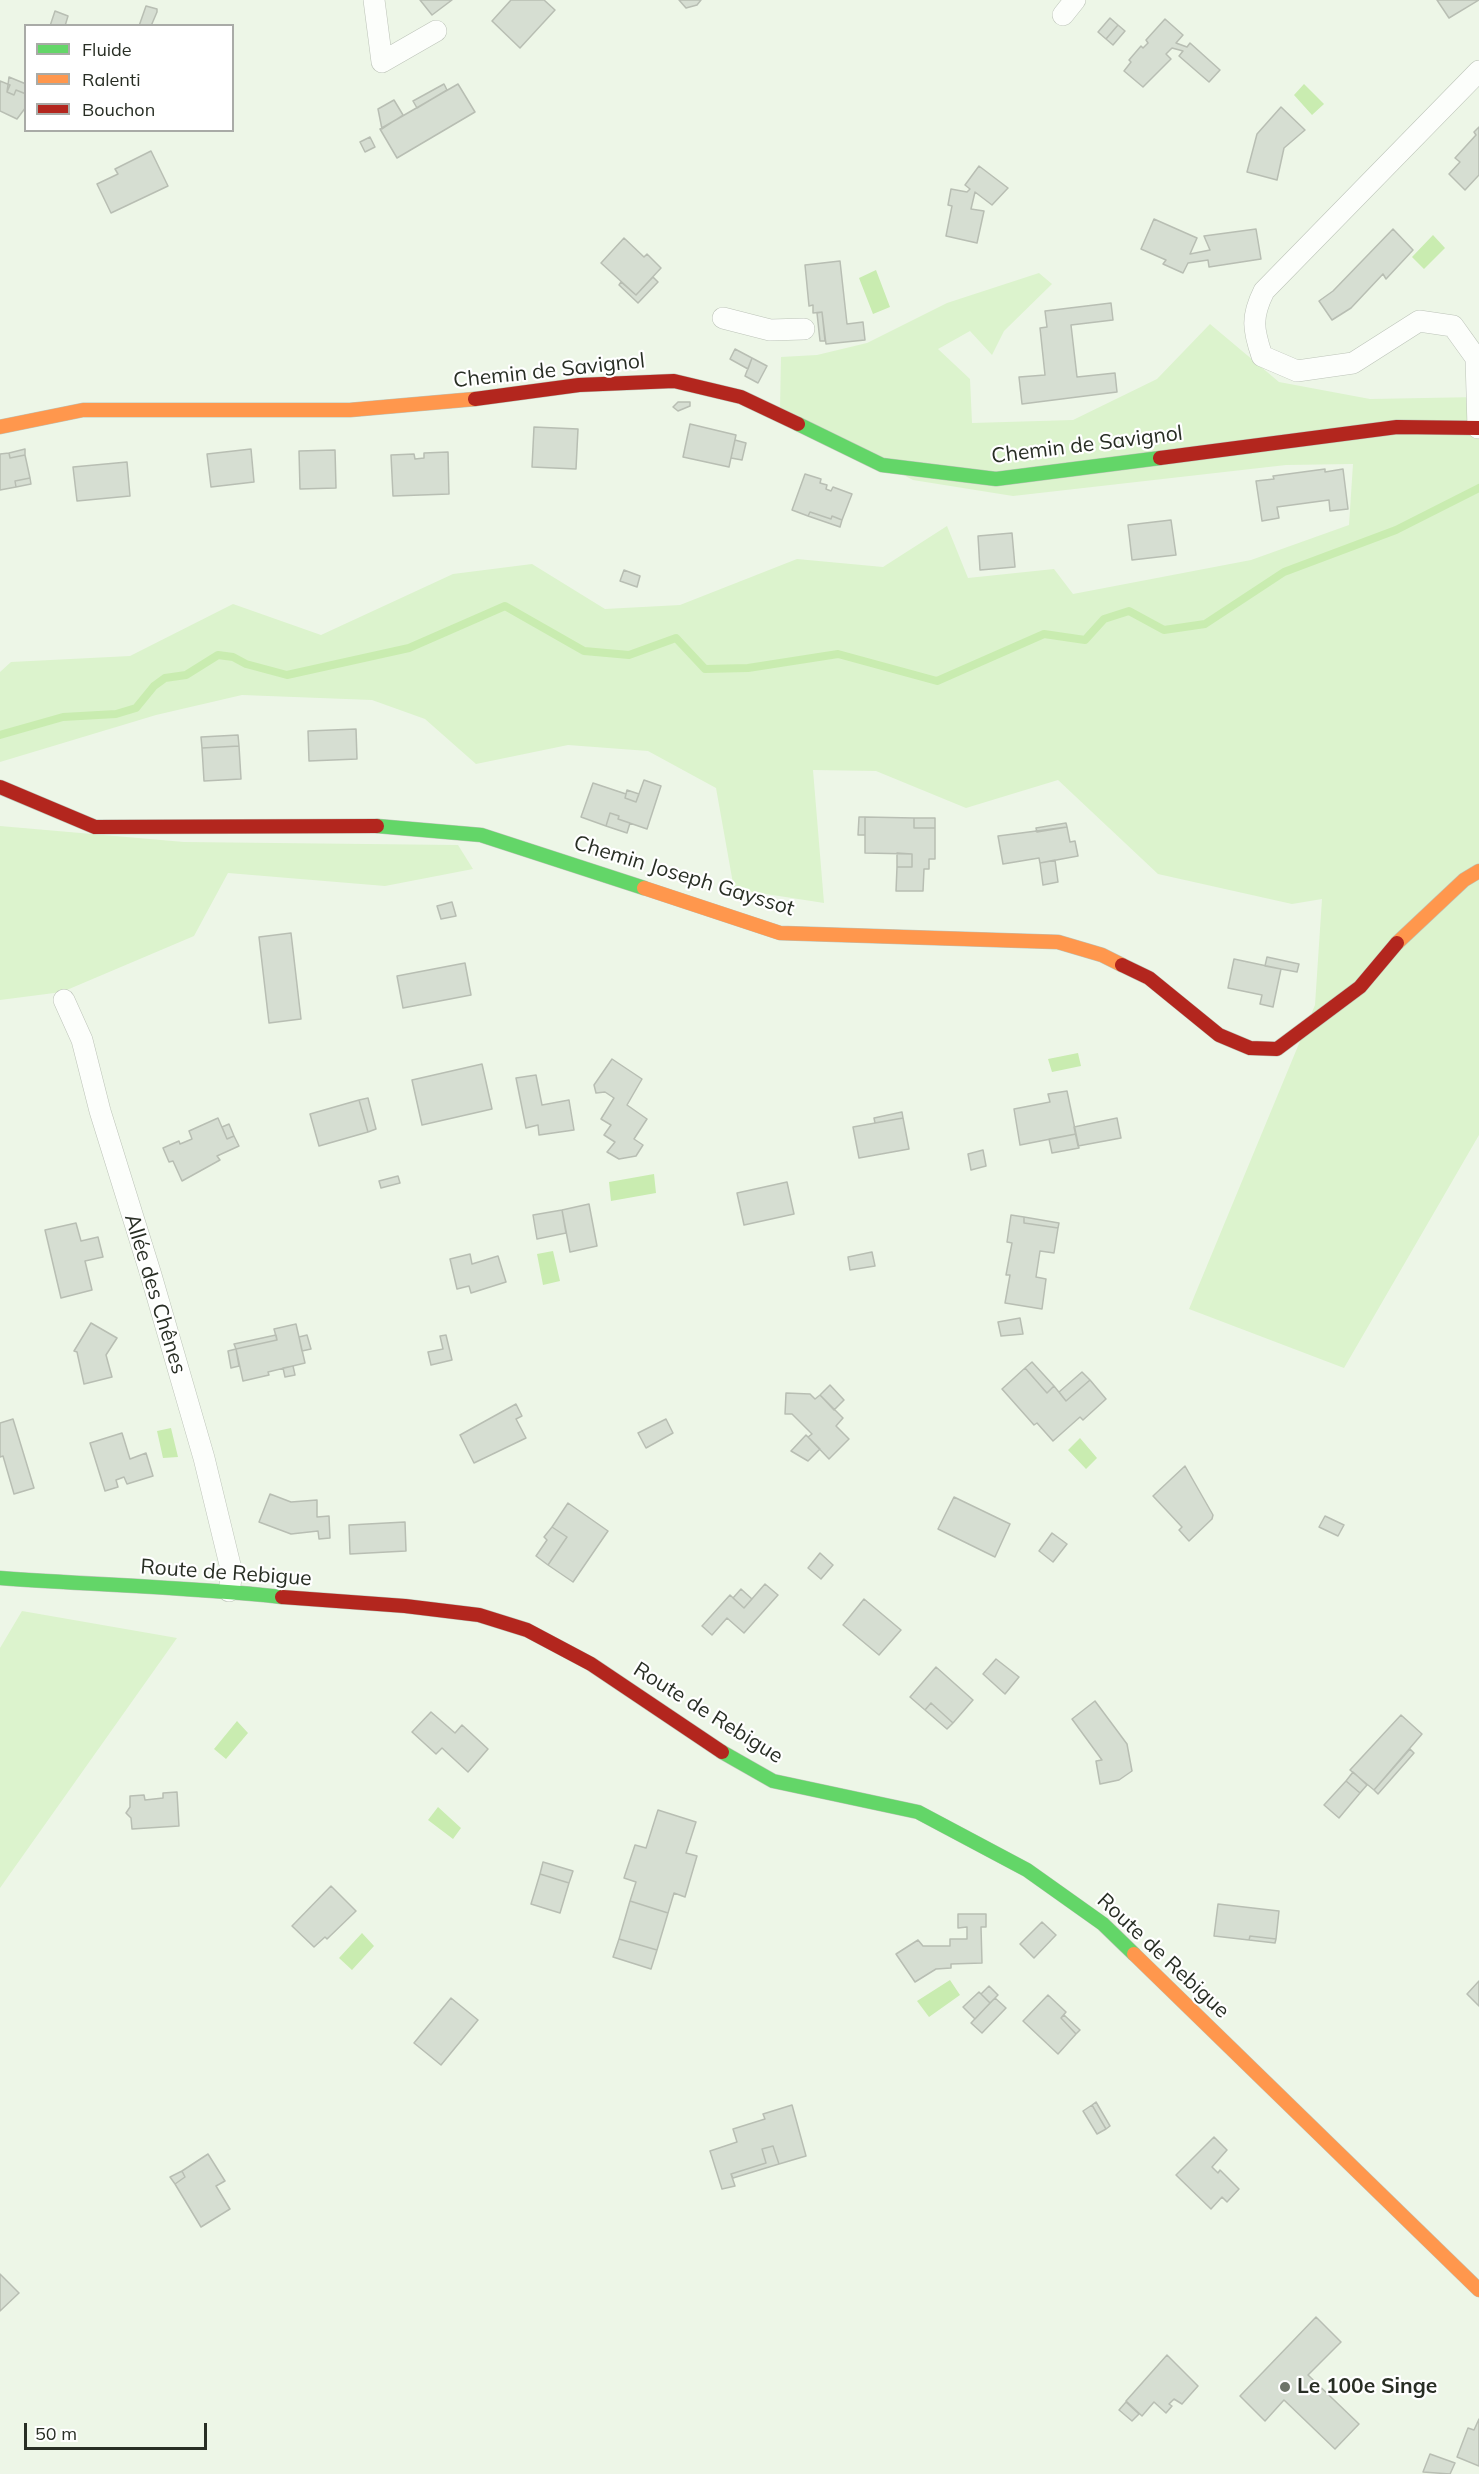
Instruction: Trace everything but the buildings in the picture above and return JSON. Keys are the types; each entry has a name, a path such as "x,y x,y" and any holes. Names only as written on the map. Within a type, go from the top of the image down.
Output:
{"street":[{"path":"374,0 382,62 436,31"},
{"path":"1478,428 1476,358 1453,326 1419,321 1353,363 1297,370 1262,356 1254,332 1255,310 1264,291 1479,71"},
{"path":"723,318 770,330 804,329"},
{"name":"Chemin de Savignol","path":"0,427 83,410 350,410 462,401 579,385 674,381 741,397 882,465 996,479 1398,427 1478,428"},
{"name":"Chemin Joseph Gayssot","path":"0,788 95,827 361,825 481,835 780,933 1058,942 1102,955 1149,978 1219,1035 1250,1048 1277,1049 1360,987 1402,937 1464,879 1479,871"},
{"name":"Allée des Chênes","path":"64,1000 82,1040 100,1111 204,1458 232,1573 229,1591"},
{"name":"Route de Rebigue","path":"0,1578 102,1586 229,1591 328,1602 405,1606 479,1615 527,1630 591,1664 727,1755 774,1781 918,1812 1027,1870 1103,1924 1479,2290"}],"shaded area":[{"path":"1304,84 1324,104 1312,115 1294,95"},
{"path":"1433,235 1445,248 1424,269 1412,257"},
{"path":"876,270 890,307 873,314 859,278"},
{"path":"1039,273 1052,284 1004,331 992,355 970,331 938,349 970,379 972,423 1073,420 1157,379 1210,324 1279,382 1370,399 1479,397 1479,1135 1344,1368 1189,1309 1315,1005 1322,899 1292,904 1158,874 1058,780 966,808 876,771 813,770 824,903 734,889 716,788 648,751 568,745 476,764 425,719 372,700 242,695 156,715 0,762 0,672 11,662 130,656 233,604 321,635 453,574 532,564 605,609 680,605 797,559 883,567 947,526 968,578 1054,569 1073,594 1251,560 1349,525 1353,464 1286,465 1013,496 913,480 780,409 781,357 817,355 867,343 947,303"},
{"path":"0,826 184,842 458,845 473,869 385,886 228,873 194,936 62,992 0,1000"},
{"path":"1078,1053 1081,1066 1052,1072 1048,1059"},
{"path":"654,1174 656,1193 611,1201 609,1182"},
{"path":"553,1251 560,1281 543,1285 537,1254"},
{"path":"171,1428 178,1457 163,1458 157,1431"},
{"path":"1080,1438 1097,1458 1086,1469 1068,1450"},
{"path":"22,1611 177,1638 0,1888 0,1648"},
{"path":"237,1721 248,1733 226,1759 214,1749"},
{"path":"438,1807 461,1828 453,1839 428,1820"},
{"path":"362,1933 374,1946 352,1970 339,1958"},
{"path":"950,1980 960,1995 929,2017 917,2001"}],"waterway":[{"path":"0,735 63,717 116,714 136,708 154,686 165,678 186,675 218,655 233,657 246,664 287,675 409,648 505,606 584,651 629,655 676,638 705,669 748,668 838,654 937,681 1044,634 1085,640 1104,619 1129,611 1164,630 1205,624 1284,572 1396,530 1479,488"}],"traffic: fast":[{"path":"798,424 882,465 996,479 1160,458"},
{"path":"377,826 481,835 644,888"},
{"path":"0,1578 282,1597"},
{"path":"722,1752 773,1781 918,1812 1027,1870 1103,1924 1134,1954"}],"traffic: slow":[{"path":"0,427 83,410 350,410 475,399"},
{"path":"1397,943 1464,880 1479,871"},
{"path":"644,888 780,933 1058,942 1102,955 1122,965"},
{"path":"1134,1954 1479,2290"}],"traffic: jam":[{"path":"475,399 579,385 674,381 741,397 798,424"},
{"path":"1160,458 1397,427 1479,428"},
{"path":"0,787 95,827 377,826"},
{"path":"1122,965 1149,978 1219,1035 1250,1048 1277,1049 1360,987 1397,943"},
{"path":"282,1597 405,1606 479,1615 527,1630 591,1664 722,1752"}],"place":[{"name":"Le 100e Singe","path":"1285,2387"}]}
